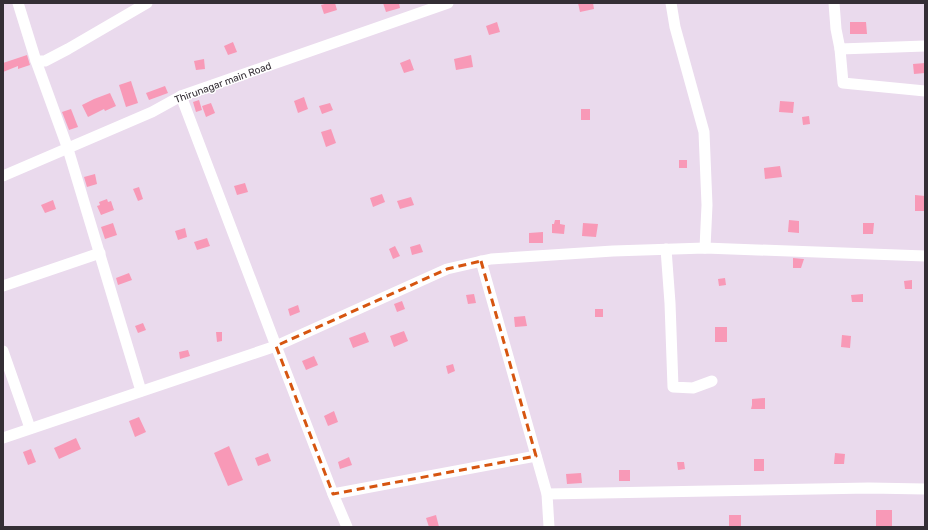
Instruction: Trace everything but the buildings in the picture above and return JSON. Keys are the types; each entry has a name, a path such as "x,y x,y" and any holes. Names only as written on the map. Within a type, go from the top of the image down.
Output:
{"street":[{"path":"18,3 36,61 68,149 141,391"},
{"path":"36,61 46,62 147,3"},
{"name":"Thirunagar main Road","path":"3,176 152,112 181,96 448,3"},
{"path":"671,3 675,27 704,132 707,205 705,248"},
{"path":"834,3 843,84 925,91"},
{"path":"840,48 925,46"},
{"path":"181,96 333,494 347,527"},
{"path":"3,438 276,346 447,269 491,259 613,251 705,248 925,256"},
{"path":"666,249 670,303 673,387 693,388 712,381"},
{"path":"3,286 100,253"},
{"path":"481,261 547,494 549,527"},
{"path":"3,351 30,428"},
{"path":"333,494 536,456"},
{"path":"547,494 869,488 925,489"}],"highlighted area":[{"path":"481,261 536,456 333,494 276,346 447,269"}]}
